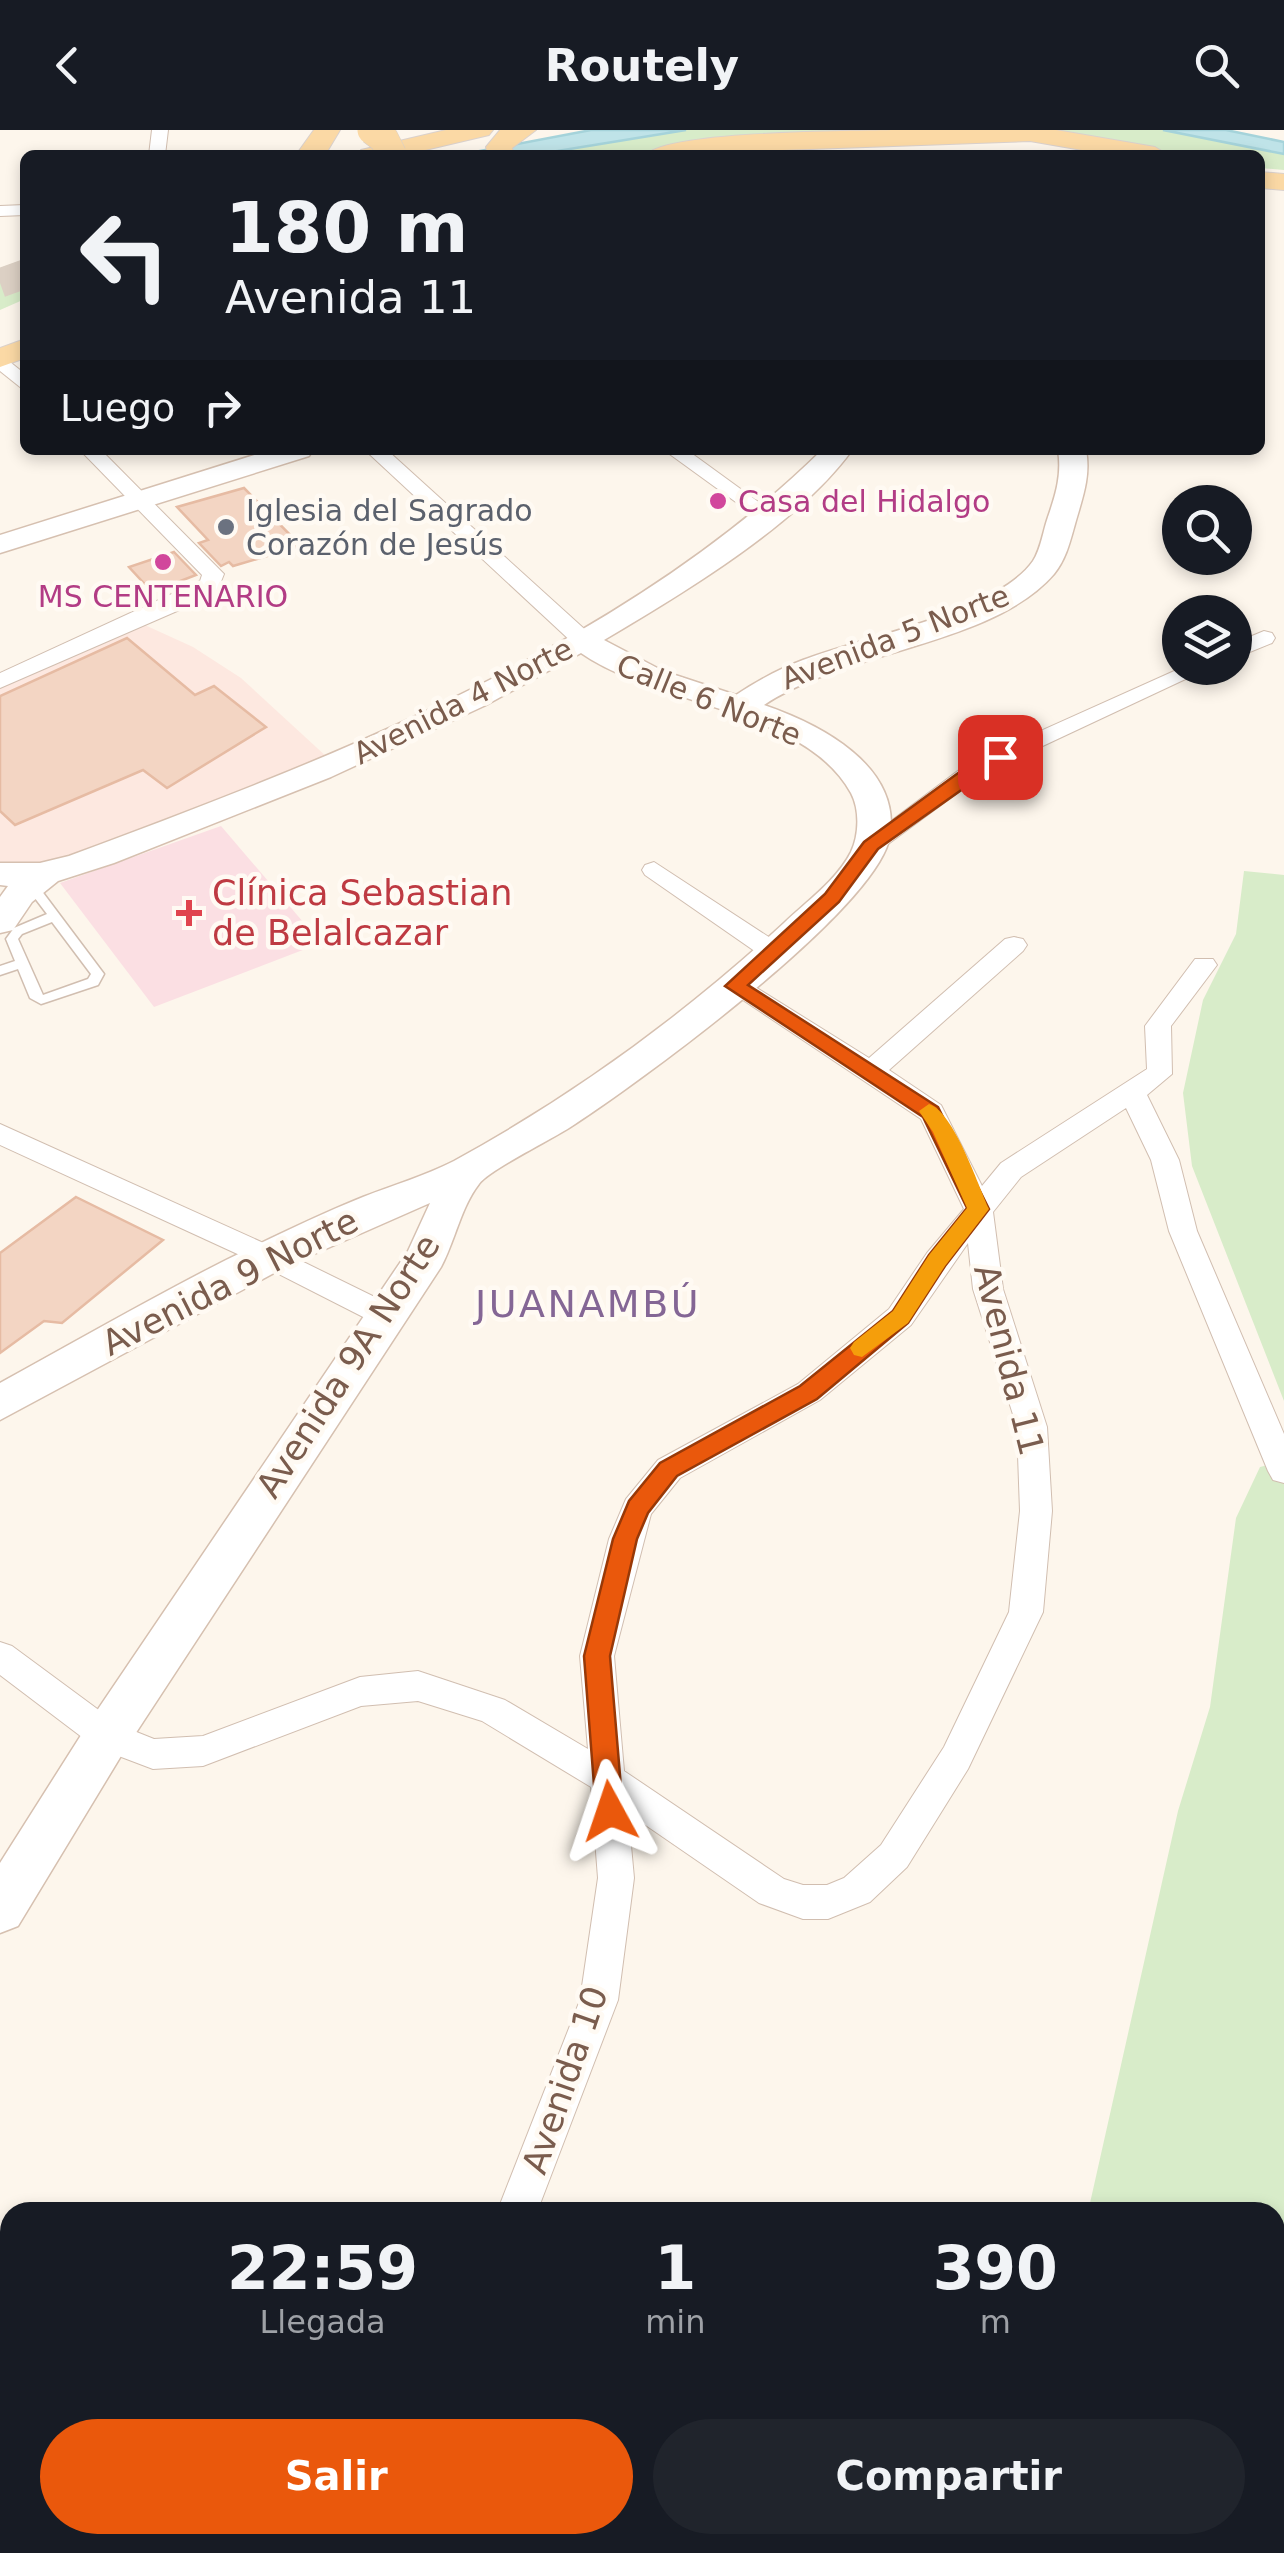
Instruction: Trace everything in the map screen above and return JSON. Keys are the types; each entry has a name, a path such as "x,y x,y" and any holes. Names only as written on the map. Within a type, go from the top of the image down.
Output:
{"main road":[{"path":"372,130 389,150"},
{"path":"392,150 480,130"},
{"path":"698,150 779,140 1032,131 1123,150"}],"street":[{"path":"0,359 20,380"},
{"path":"0,681 199,593 210,584 212,574 95,455"},
{"path":"0,544 283,455"},
{"name":"Calle 6 Norte","path":"380,455 606,659 740,706 801,734 848,765 870,796 874,813 871,846"},
{"path":"681,455 768,517"},
{"name":"Avenida 4 Norte","path":"25,877 336,765 506,683 583,640 768,517 833,455"},
{"name":"Avenida 5 Norte","path":"740,706 791,673 980,610 1026,586 1046,566 1076,478 1073,455"},
{"path":"1252,643 1264,638"},
{"path":"464,1172 621,1071 735,986 775,953 851,877 871,846 976,769 1162,684"},
{"path":"654,870 775,953"},
{"path":"0,922 25,877"},
{"path":"871,1071 1014,945"},
{"name":"Avenida 10","path":"521,2202 599,2000 616,1878 597,1656 625,1539 638,1508 668,1470 808,1392 900,1317 937,1261 1011,1170 1133,1094 1158,1074 1163,1062 1157,1032 1161,1019 1204,965"},
{"name":"Avenida 11","path":"606,1778 772,1891 803,1902 828,1902 857,1890 894,1856 956,1758 1026,1612 1036,1512 1032,1427 988,1289 978,1209 931,1112 735,986"},
{"path":"1133,1094 1165,1160 1182,1231 1284,1470"},
{"path":"0,1134 269,1257 383,1314"},
{"name":"Avenida 9 Norte","path":"0,1403 269,1257 464,1172"},
{"name":"Avenida 9A Norte","path":"0,1909 107,1736 383,1314 426,1256 464,1172"},
{"path":"0,1656 107,1736 152,1754 204,1751 360,1692 418,1686 493,1710 606,1778"}],"lane":[{"path":"25,877 54,916 98,979 41,1000 35,995 14,934 54,916"},
{"path":"0,970 23,963"}],"shaded area":[{"path":"136,621 193,647 241,678 328,758 45,874 0,874 0,681"},
{"name":"Clínica Sebastian de Belalcazar","path":"221,826 321,943 154,1007 60,883"}],"green space":[{"path":"686,130 893,130 654,150 564,150"},
{"path":"1055,130 1163,130 1264,150 1146,150"},
{"path":"1265,150 1284,154 1284,170 1265,168"},
{"path":"20,261 20,301 0,310 0,268"},
{"path":"1244,871 1284,875 1284,1401 1192,1166 1183,1093 1203,1000 1236,934"},
{"path":"1284,1461 1284,2202 1090,2202 1178,1811 1210,1707 1236,1518 1260,1467"}],"water":[{"path":"591,130 686,130 564,150 485,150"},
{"path":"1163,130 1226,130 1284,142 1284,154"}],"building":[{"path":"244,488 301,546 221,566 199,543 208,540 177,507"},
{"name":"MS CENTENARIO","path":"174,552 196,575 152,592 129,567"},
{"path":"127,638 195,695 214,686 266,727 167,788 143,770 15,825 0,811 0,696"},
{"path":"76,1197 163,1240 62,1323 44,1321 0,1353 0,1253"}],"tunnel":[{"path":"0,283 20,276"}],"slow traffic":[{"path":"862,1348 900,1317 978,1209 942,1129 929,1111"}],"place":[{"name":"Casa del Hidalgo","path":"718,501"},
{"name":"Iglesia del Sagrado Corazón de Jesús","path":"226,527"},
{"name":"MS CENTENARIO","path":"163,562"},
{"name":"Clínica Sebastian de Belalcazar","path":"189,913"}],"district":[{"name":"JUANAMBÚ","path":"588,1304"}],"route":[{"path":"610,1811 597,1656 625,1539 638,1508 668,1470 808,1392 900,1317 978,1209 931,1112 735,986 832,898 871,846 976,769 1000,757"}]}
